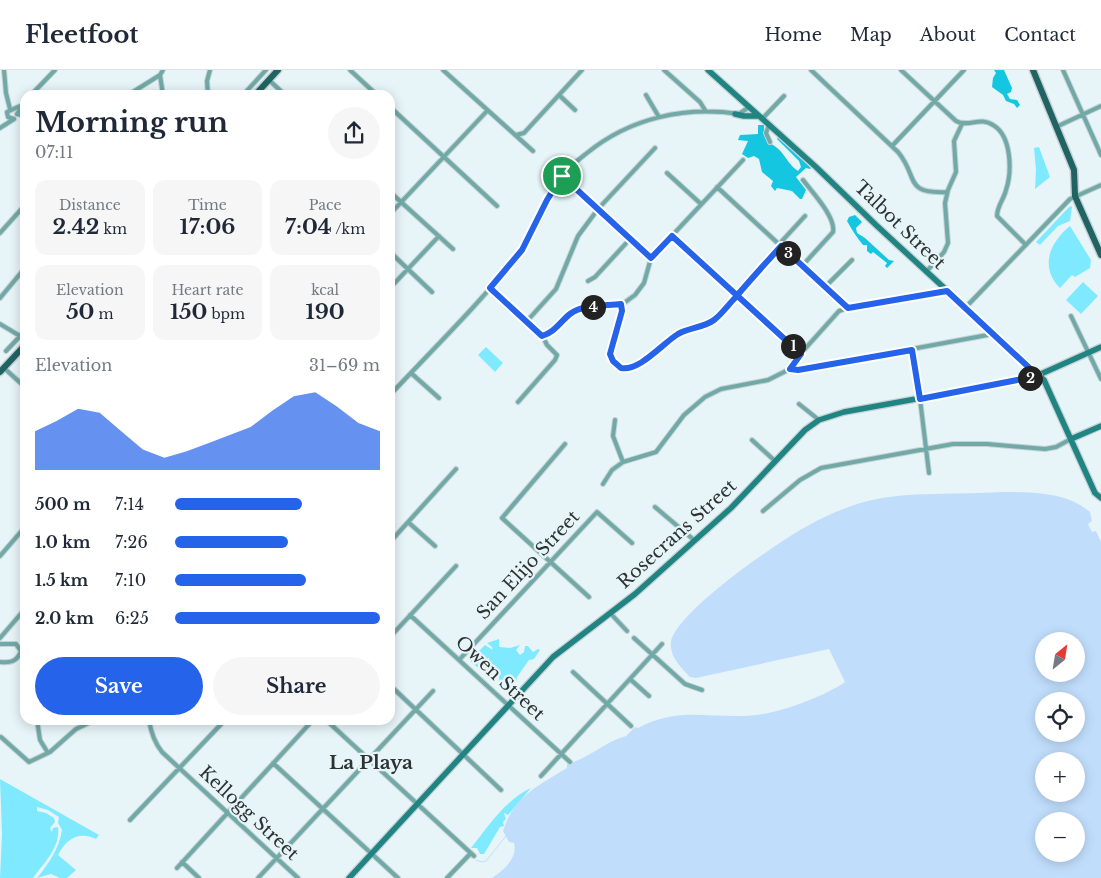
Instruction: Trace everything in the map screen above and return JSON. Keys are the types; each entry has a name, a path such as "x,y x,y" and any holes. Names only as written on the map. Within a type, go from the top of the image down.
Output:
{"main road":[{"path":"260,90 278,70"},
{"path":"1034,70 1074,170 1075,196 1101,254"},
{"path":"2,370 20,350"}],"street":[{"path":"4,70 6,93 11,109 20,115"},
{"path":"36,90 55,70"},
{"path":"136,90 160,75 163,70"},
{"path":"208,90 207,81 210,70"},
{"path":"248,90 266,70"},
{"path":"350,70 372,90"},
{"path":"443,70 533,151"},
{"path":"514,135 519,136 524,133 582,70"},
{"path":"664,70 700,102 705,111"},
{"name":"Talbot Street","path":"708,70 828,178 926,272 1044,380 1096,493 1101,498"},
{"path":"811,70 892,146 904,160 910,177 918,187 931,192 947,192"},
{"path":"901,70 962,124"},
{"path":"892,146 964,70"},
{"path":"1063,70 1101,155"},
{"path":"160,75 162,90"},
{"path":"269,80 280,90"},
{"path":"559,95 575,110"},
{"path":"646,95 660,117"},
{"path":"735,114 761,117 784,96"},
{"path":"735,114 741,109 741,100"},
{"path":"1,128 6,114 11,109 20,106"},
{"path":"1,128 14,119 20,106"},
{"path":"1056,127 1101,106"},
{"path":"395,391 490,288 522,250 547,200 562,176 573,164 606,138 627,127 660,117 705,111 742,114 749,107"},
{"path":"395,209 487,111"},
{"path":"395,112 497,206"},
{"path":"6,114 9,118 14,119"},
{"path":"962,124 978,120 987,122 997,127 1002,134 1008,156 1009,177 997,216 1026,245"},
{"path":"769,124 766,133 770,142"},
{"path":"926,272 944,252 948,243 944,215 947,192 956,170 954,141 962,124"},
{"path":"528,321 556,289 578,236 598,209 650,156 655,148"},
{"path":"542,336 551,333 571,313 583,308 621,304 635,295 642,288 651,258 743,160"},
{"path":"667,174 702,204"},
{"path":"562,176 651,258"},
{"path":"802,266 832,232 834,226 821,203 803,180"},
{"path":"966,308 1066,203 1075,196 1101,185"},
{"path":"717,187 848,308"},
{"path":"395,197 453,249"},
{"path":"0,232 20,211"},
{"path":"621,304 622,311 610,354 613,361 621,368 626,369 633,368 679,334 714,321 781,246 782,242 805,216"},
{"path":"395,283 439,236"},
{"path":"672,236 801,354"},
{"path":"588,281 630,239"},
{"path":"395,257 432,292"},
{"path":"825,287 852,260"},
{"path":"0,298 20,274"},
{"path":"490,288 528,321 557,356 518,402"},
{"path":"602,484 612,470 623,462 656,452 684,415 705,396 721,389 768,380 790,369 839,312 848,308 947,291"},
{"path":"1072,316 1101,379"},
{"path":"0,324 20,336 6,351"},
{"path":"790,369 798,370 993,334"},
{"name":"Rosecrans Street","path":"349,878 553,657 611,614 731,508 798,436 819,420 844,412 1038,376 1101,347"},
{"path":"912,350 929,473"},
{"path":"2,370 20,383"},
{"path":"411,373 438,398"},
{"path":"799,404 819,420"},
{"path":"615,420 613,436 623,462"},
{"path":"763,511 800,480 821,468 953,444 973,443 1046,449 1056,447 1101,426"},
{"path":"752,440 775,462"},
{"path":"565,444 502,518 589,597"},
{"path":"395,536 456,469"},
{"path":"655,506 694,540"},
{"name":"San Elijo Street","path":"459,660 550,560 597,512 632,543"},
{"path":"408,522 435,546"},
{"path":"0,556 20,534"},
{"path":"395,632 456,566"},
{"path":"611,614 627,631"},
{"path":"1,636 20,615"},
{"name":"Owen Street","path":"410,615 570,762"},
{"path":"634,638 686,684 702,690"},
{"path":"0,644 16,644 20,650"},
{"path":"541,776 662,644"},
{"path":"0,662 10,663 16,660 20,653"},
{"path":"573,672 631,726"},
{"path":"630,679 648,696"},
{"path":"395,690 501,790"},
{"path":"258,878 414,708 432,691"},
{"path":"38,725 40,740 48,753"},
{"path":"1,737 29,762 48,753 76,729 84,725"},
{"name":"Kellogg Street","path":"150,725 156,745 298,878"},
{"path":"130,820 220,725"},
{"path":"177,868 308,725"},
{"path":"331,725 472,854 448,878"},
{"path":"273,763 398,878"},
{"path":"182,862 199,878"}],"shaded area":[{"path":"994,70 1004,70 1012,88 1011,92 1007,94 1010,99 1017,100 1020,105 1017,108 1014,104 1006,101 1003,95 992,87 993,78 996,73"},
{"path":"758,125 764,125 764,133 769,143 778,149 794,168 798,171 801,167 799,161 777,139 778,137 811,168 806,168 796,177 806,190 802,199 792,191 777,188 775,191 771,186 773,181 762,172 759,159 754,156 748,158 742,154 748,141 738,140 740,135 758,134"},
{"path":"1039,147 1050,177 1035,189 1034,148"},
{"path":"1072,206 1070,221 1058,226 1040,245 1036,242 1069,207"},
{"path":"855,215 862,222 856,228 857,233 889,260 894,261 887,268 885,266 887,263 873,252 871,254 867,251 867,245 863,245 851,228 847,221 849,217"},
{"path":"1070,226 1091,260 1090,268 1075,277 1072,275 1060,288 1050,272 1050,255 1057,239"},
{"path":"1083,282 1098,296 1081,314 1066,300"},
{"path":"486,347 503,363 495,372 478,355"},
{"path":"1011,492 1052,495 1071,501 1090,512 1092,521 1088,524 1092,532 1096,531 1101,542 1101,878 492,878 509,864 514,854 514,843 509,842 503,831 514,809 528,793 567,768 567,764 575,762 626,736 635,727 638,728 665,718 690,715 744,716 768,713 810,700 845,682 829,649 696,678 690,677 674,657 671,642 677,629 709,596 754,561 795,533 853,505 883,498 934,494"},
{"path":"499,639 499,647 510,648 520,645 516,650 520,655 524,652 525,646 528,646 533,652 538,649 540,650 534,659 529,660 517,677 516,682 508,685 500,683 498,672 491,667 492,663 489,661 489,657 480,667 471,662 471,659 485,645 492,650 492,647 487,643"},
{"path":"0,779 99,835 96,839 79,836 69,841 61,849 58,855 76,870 67,878 60,878 51,874 37,878 53,856 62,830 58,823 59,817 48,810 37,807 37,811 46,813 54,818 55,822 50,828 52,832 53,828 58,827 57,841 54,848 33,878 0,878 2,834"},
{"path":"531,788 508,815 504,813 506,819 503,822 504,826 500,827 484,854 480,854 477,848 471,848 505,806"}],"waterway":[{"path":"476,860 486,861 506,836"}],"district":[{"name":"La Playa","path":"371,762"}],"route":[{"path":"562,176 547,200 534,230 522,250 490,288 528,321 542,336 551,333 571,313 583,308 621,304 622,311 610,354 613,361 621,368 633,368 679,334 714,321 733,299 737,295 741,291 781,246 848,308 947,291 1038,376 920,399 912,350 798,370 790,369 794,361 801,354 737,295 672,236 651,258 562,176"}]}
